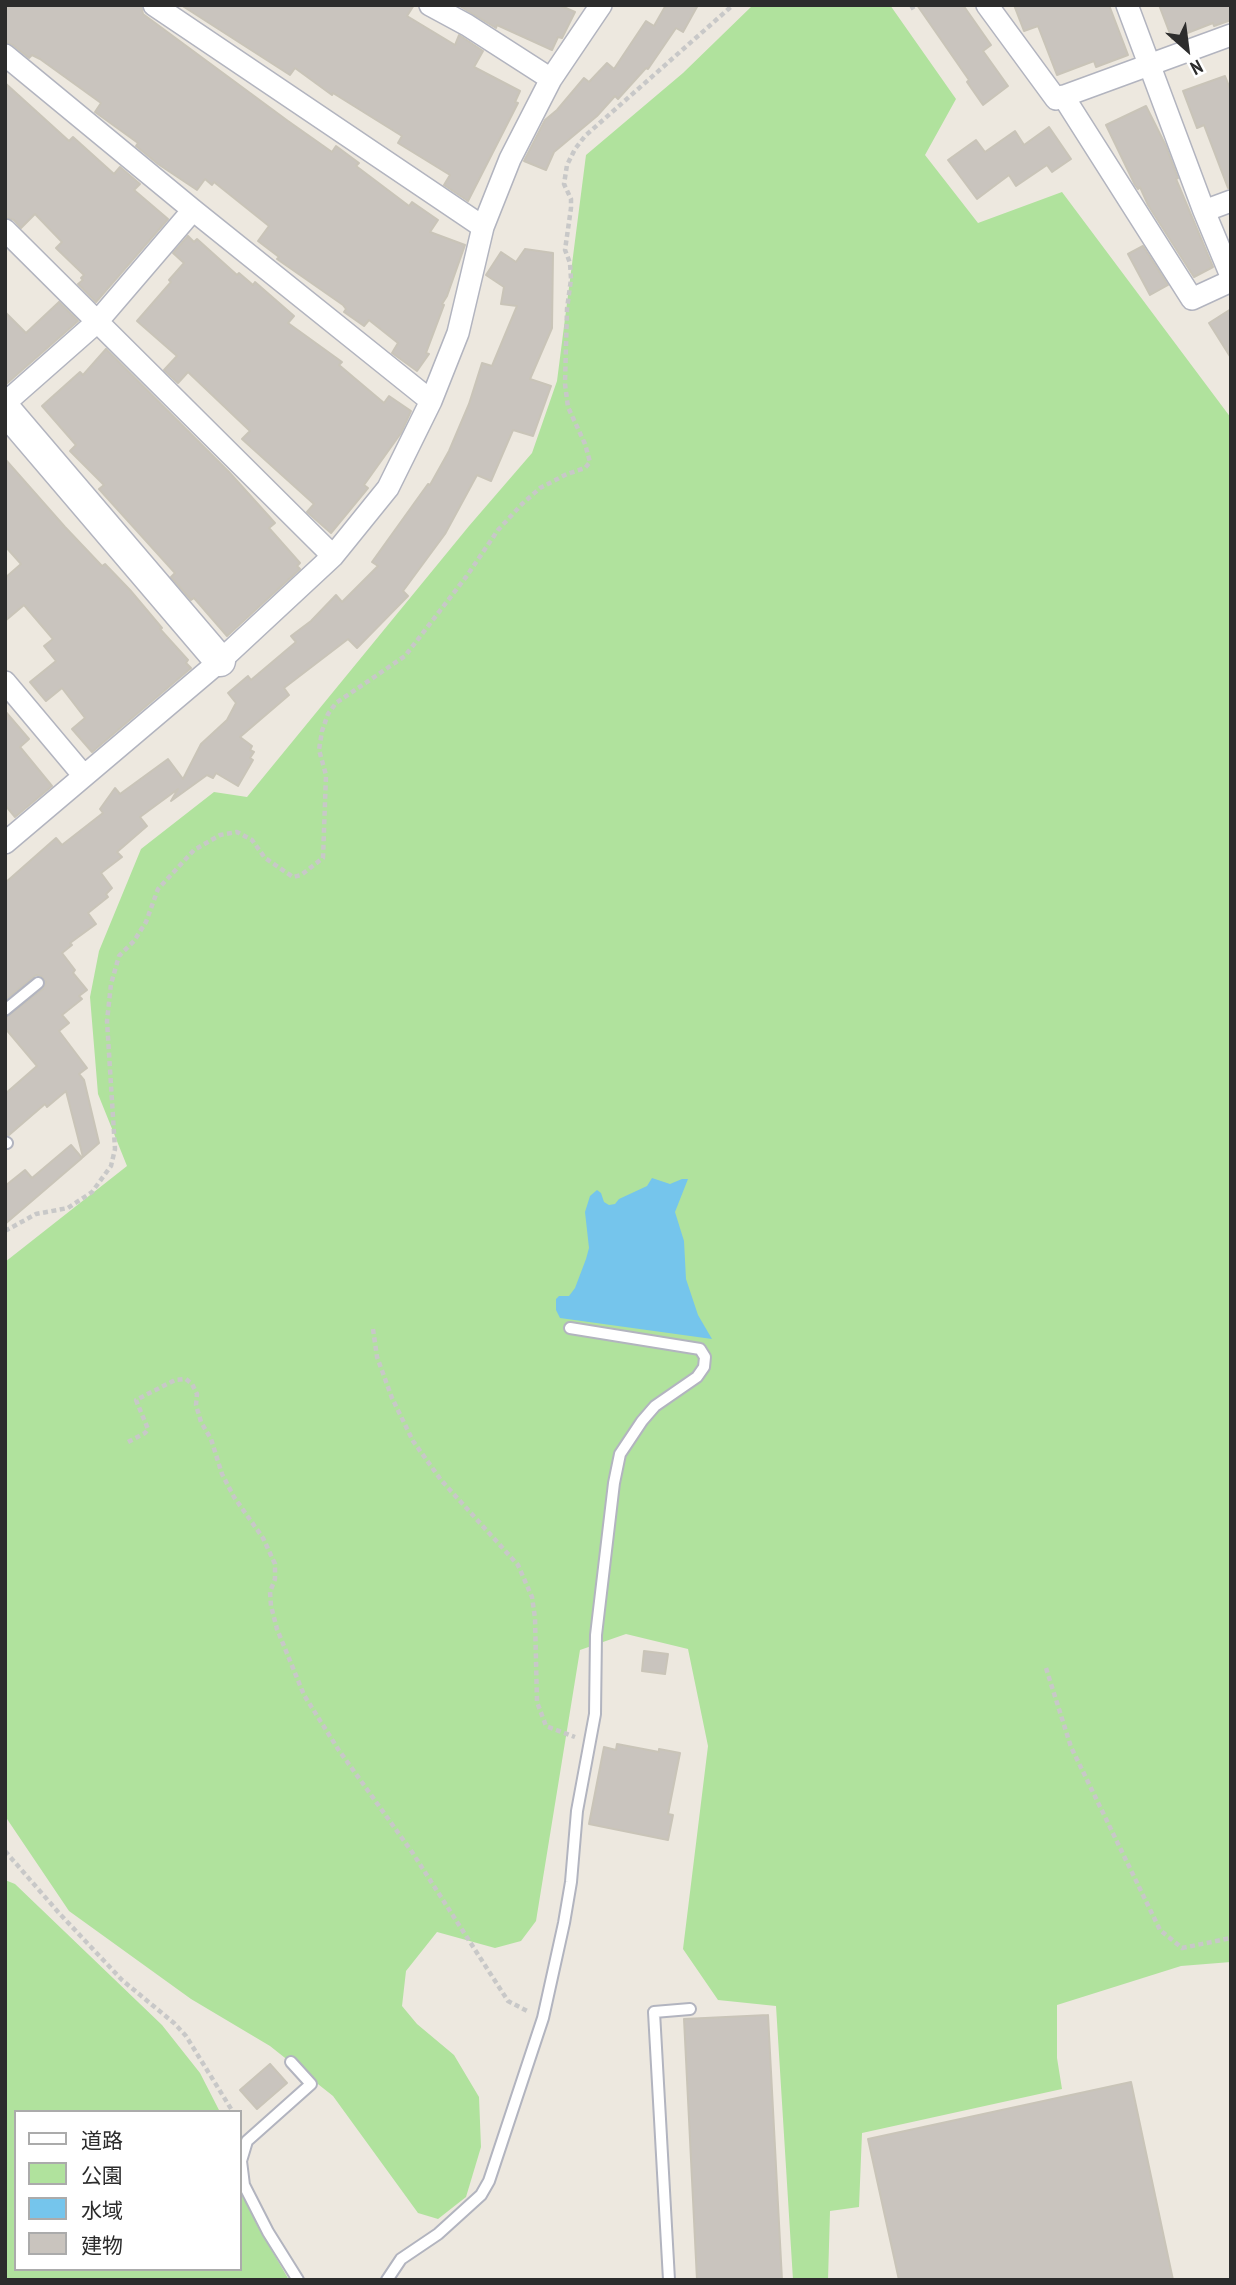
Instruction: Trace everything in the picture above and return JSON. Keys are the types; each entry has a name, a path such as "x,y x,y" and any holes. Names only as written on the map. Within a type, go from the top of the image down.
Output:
{"street":[{"path":"153,5 484,227"},
{"path":"430,5 467,25 551,79"},
{"path":"5,843 220,662 333,556 388,488 431,401 458,333 484,227 510,159 551,79 601,5"},
{"path":"987,5 1056,99 1231,34"},
{"path":"1063,96 1192,299 1231,278 1128,5"},
{"path":"5,55 193,211 431,401"},
{"path":"1204,211 1231,201"},
{"path":"5,403 97,322 193,211"},
{"path":"5,230 333,556"},
{"path":"5,409 220,662"},
{"path":"5,682 84,776"}],"lane":[{"path":"5,1010 38,983"},
{"path":"387,2280 401,2259 438,2234 481,2195 489,2181 542,2018 564,1923 571,1882 577,1811 595,1714 596,1635 614,1483 620,1454 654,1406 697,1377 704,1367 705,1357 700,1349 570,1328"},
{"path":"669,2280 654,2011 690,2009"},
{"path":"242,2158 247,2141 311,2084 291,2062"},
{"path":"242,2169 244,2185 268,2232 298,2280"}],"path":[{"path":"5,1231 36,1214 68,1208 92,1192 111,1166 115,1149 107,1021 114,966 146,922 158,889 194,850 220,835 237,832 252,840 265,858 293,877 301,875 323,858 326,775 319,750 321,731 328,714 336,704 405,656 466,577 498,530 522,503 540,488 566,474 578,472 590,462 568,407 565,384 567,309 571,279 570,263 565,250 571,208 571,199 564,184 568,164 585,136 733,5"},
{"path":"911,5 915,12"},
{"path":"373,1329 377,1357 391,1398 413,1441 441,1480 518,1565 531,1597 535,1618 537,1702 546,1726 590,1742"},
{"path":"128,1442 148,1429 136,1401 175,1380 186,1378 192,1384 197,1394 196,1405 201,1422 211,1439 222,1474 234,1497 263,1538 275,1564 275,1579 270,1592 276,1629 304,1695 338,1749 412,1852 508,2001 542,2018"},
{"path":"1046,1668 1071,1747 1160,1930 1182,1948 1231,1938"},
{"path":"5,1851 58,1913 122,1980 186,2036 232,2110"}],"green space":[{"path":"753,5 890,5 956,99 925,155 978,223 1062,192 1231,418 1231,1962 1181,1966 1057,2005 1057,2058 1062,2089 862,2133 859,2207 830,2211 828,2280 793,2280 776,2006 718,2000 683,1949 708,1746 688,1649 626,1634 580,1650 536,1921 521,1941 495,1948 437,1932 406,1971 402,2006 417,2024 454,2055 479,2097 481,2147 466,2197 438,2219 418,2213 333,2096 270,2046 191,1999 69,1911 5,1816 5,1262 127,1166 98,1094 90,997 99,951 141,849 214,792 247,797 532,453 557,381 586,155 683,73"},
{"path":"5,1880 15,1884 162,2025 200,2073 219,2110 14,2110 14,2271 242,2271 242,2185 256,2223 289,2280 5,2280"}],"water":[{"path":"652,1178 670,1184 688,1179 675,1212 684,1241 686,1279 698,1315 712,1339 560,1318 556,1310 556,1299 559,1296 569,1296 575,1288 586,1259 589,1248 585,1212 590,1196 597,1190 604,1202 615,1204 619,1199 647,1186"}],"building":[{"path":"5,5 141,5 143,14 288,121 332,152 336,146 359,163 356,166 409,206 412,202 438,220 430,232 465,245 442,304 444,305 426,353 429,354 417,371 392,353 398,343 369,320 364,326 344,312 346,309 343,305 277,259 279,257 258,241 269,226 214,182 212,185 205,179 197,190 158,164 136,146 138,143 95,112 101,103 40,59 32,55 29,58 5,42"},
{"path":"181,5 414,5 407,16 455,45 459,35 483,51 474,67 520,91 515,102 518,103 468,201 444,185 450,175 398,143 402,136 333,93 332,95 295,68 290,75"},
{"path":"458,5 559,5 575,12 562,38 558,37 552,50 497,25 496,28"},
{"path":"666,5 698,5 683,32 676,28 648,69 646,68 618,99 615,96 597,116 554,152 546,170 524,161 545,120 584,78 589,82 607,63 614,69 646,21 654,26"},
{"path":"917,5 963,5 991,45 983,51 1008,86 983,105"},
{"path":"1014,5 1109,5 1128,55 1096,67 1094,61 1057,75 1038,26 1024,31"},
{"path":"1159,5 1231,5 1231,20 1214,26 1213,23 1172,39"},
{"path":"1225,76 1231,91 1231,188 1228,188 1204,125 1197,128 1183,91"},
{"path":"5,83 69,141 73,137 114,174 120,167 140,184 134,190 168,219 96,302 78,284 84,275 56,248 62,242 35,214 21,228 14,220 5,217"},
{"path":"1146,106 1166,146 1178,178 1176,179 1213,267 1194,277 1148,205 1140,187 1138,189 1135,185 1106,125"},
{"path":"1049,127 1071,159 1052,172 1047,165 1016,186 1009,175 977,199 948,160 976,140 985,152 1015,131 1024,145"},
{"path":"188,236 194,242 197,239 237,275 239,273 253,285 255,282 294,316 288,323 342,362 339,365 384,403 389,396 411,411 401,433 364,485 368,488 331,533 307,512 314,504 242,439 250,431 188,372 178,383 164,370 177,356 137,321 184,263 173,253"},
{"path":"1143,246 1168,285 1150,295 1128,254"},
{"path":"525,249 553,253 552,328 530,379 551,386 533,436 513,430 491,481 477,475 445,534 403,591 408,596 357,648 348,639 284,688 289,695 240,737 252,746 250,750 254,752 250,758 253,760 238,786 216,773 213,778 207,775 171,801 178,789 140,817 147,826 117,852 122,857 101,873 112,888 106,894 108,897 88,913 96,924 70,943 72,945 62,953 87,990 79,996 82,999 62,1015 69,1023 59,1031 87,1068 79,1074 84,1080 99,1143 83,1157 66,1091 47,1107 45,1104 9,1135 5,1134 5,1094 37,1066 5,1028 5,1018 43,989 46,982 36,975 5,1000 5,883 56,838 62,845 103,813 100,809 115,788 120,794 168,759 183,779 201,744 227,720 236,703 228,693 248,676 251,680 296,642 291,636 311,621 336,595 342,602 378,566 372,562 428,484 430,485 449,451 469,404 482,363 492,366 517,306 501,304 504,287 486,275 501,252 516,262"},
{"path":"59,302 78,321 5,385 5,312 26,333"},
{"path":"1231,309 1231,358 1209,323"},
{"path":"106,349 229,472 275,523 269,528 300,563 297,566 300,569 227,636 194,598 191,600 171,577 175,573 99,489 104,485 70,451 76,445 42,406 80,372 83,375"},
{"path":"5,459 102,566 105,564 130,590 188,660 186,663 191,668 92,752 72,729 85,718 62,688 46,701 30,682 56,661 44,646 53,639 24,605 5,621 5,578 21,564 5,546"},
{"path":"5,711 29,739 20,747 52,786 15,817 5,805"},
{"path":"71,1145 82,1158 5,1224 5,1186 25,1170 32,1178"},
{"path":"644,1651 668,1654 665,1674 642,1671"},
{"path":"617,1744 680,1753 668,1814 673,1815 668,1840 589,1824 604,1747 616,1750"},
{"path":"768,2015 782,2280 697,2280 684,2019"},
{"path":"270,2064 287,2083 257,2109 240,2090"},
{"path":"1131,2082 1173,2280 899,2280 868,2139"}]}
